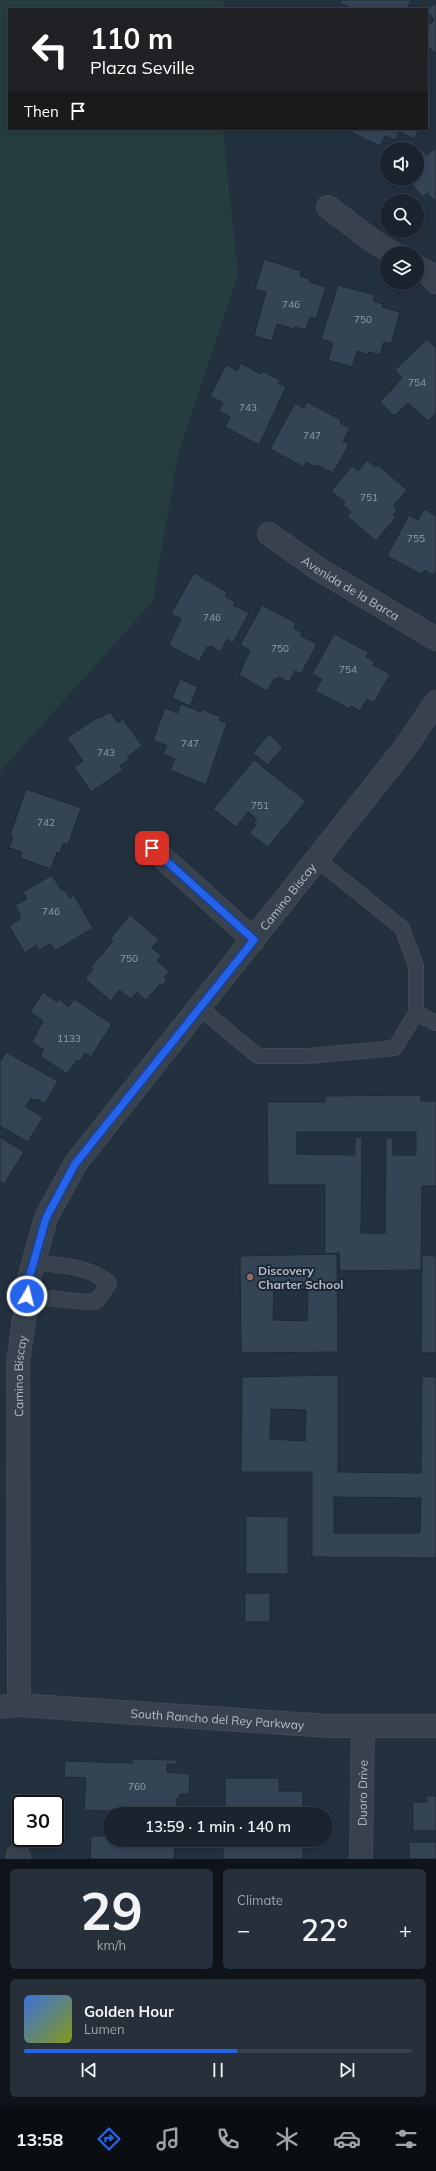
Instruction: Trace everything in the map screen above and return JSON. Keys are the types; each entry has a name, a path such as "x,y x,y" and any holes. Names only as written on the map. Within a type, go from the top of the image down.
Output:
{"street":[{"path":"328,207 381,246"},
{"path":"424,271 436,282"},
{"name":"Avenida de la Barca","path":"269,534 320,570 436,639"},
{"name":"Camino Biscay","path":"9,1706 18,1362 27,1296 34,1262 46,1218 75,1164 404,749 436,702"},
{"path":"152,848 254,940"},
{"name":"South Rancho del Rey Parkway","path":"9,1706 363,1727 436,1726"},
{"name":"Duoro Drive","path":"361,1859 363,1727"}],"lane":[{"path":"200,1008 258,1056 308,1056 395,1048 416,1013 416,966 402,928 317,859"},
{"path":"416,1013 436,1024"},
{"path":"27,1296 86,1302 97,1301 109,1283 97,1274 87,1270 34,1262"}],"green space":[{"path":"0,0 226,0 222,8 8,8 8,130 223,130 238,275 178,454 153,601 0,772"}],"building":[{"path":"341,0 411,0 407,8 352,8 340,3"},
{"path":"436,2 436,54 428,47 428,26 434,20 428,10"},
{"path":"346,130 419,130 415,139 399,132 395,140 385,136 382,142 380,142 380,146"},
{"path":"436,147 435,201 427,193 424,196 424,194 420,194 413,186 424,186 424,152 427,155"},
{"path":"264,259 301,271 300,276 310,279 309,282 326,287 316,319 310,317 306,330 295,327 294,329 277,324 272,341 254,336 266,292 255,289"},
{"path":"338,285 375,295 373,301 384,304 382,307 400,312 391,344 384,342 380,355 369,352 368,355 357,351 352,367 328,360 333,344 321,339"},
{"path":"427,339 436,348 436,413 428,421 408,403 394,416 380,402 402,378 395,370"},
{"path":"241,363 260,374 262,371 280,380 278,383 286,387 259,445 225,427 230,417 219,411 223,403 210,396 226,365 237,371"},
{"path":"307,402 341,420 340,423 350,428 343,441 349,444 333,473 317,465 316,467 306,462 304,467 270,449 295,403 304,408"},
{"path":"367,460 376,468 378,465 407,490 393,506 397,510 393,515 396,517 376,541 347,516 351,512 343,505 345,502 331,491 352,466 358,471"},
{"path":"424,509 436,516 436,572 433,575 424,570 421,574 387,556 409,515 418,520"},
{"path":"194,573 227,592 225,596 235,602 233,605 249,613 233,643 227,639 221,652 210,646 209,648 207,647 199,662 169,645 181,619 171,614"},
{"path":"262,605 296,623 294,628 302,633 301,636 317,644 301,674 295,671 289,682 279,677 278,679 275,678 267,691 239,675 250,650 240,645"},
{"path":"334,634 368,652 366,657 375,662 373,665 390,674 374,703 367,699 360,711 351,706 350,709 315,691 322,679 312,674"},
{"path":"180,679 198,687 190,706 172,698"},
{"path":"181,704 201,712 201,709 221,717 219,720 227,723 206,785 170,770 175,759 163,754 167,746 153,740 165,708 177,713"},
{"path":"110,712 118,723 123,719 142,746 127,757 130,759 120,766 123,770 91,792 74,767 83,761 67,738 98,717 100,718"},
{"path":"269,734 283,747 268,765 253,753"},
{"path":"254,760 306,801 268,847 249,833 256,825 253,823 257,819 248,812 236,827 213,809"},
{"path":"26,789 81,808 68,845 63,843 60,853 57,852 51,869 20,858 22,852 9,848 13,837 10,835"},
{"path":"52,875 61,890 64,889 70,898 74,895 93,928 55,951 50,944 39,950 36,945 25,953 9,926 20,919 19,917 21,916 15,905 27,899 23,892"},
{"path":"130,915 159,939 152,948 161,955 157,961 169,971 164,977 167,980 162,986 160,984 146,1000 137,992 131,999 119,990 111,1001 85,979 93,969 91,967 113,941 110,939"},
{"path":"43,992 57,1002 59,999 69,1007 74,999 112,1024 91,1057 85,1053 79,1062 77,1060 67,1074 40,1056 44,1050 32,1042 43,1021 30,1012"},
{"path":"6,1052 58,1081 45,1104 37,1099 36,1101 31,1098 26,1107 43,1117 28,1142 0,1126 0,1062"},
{"path":"421,1095 421,1101 436,1101 436,1186 422,1186 421,1270 340,1271 339,1253 325,1254 325,1185 268,1185 267,1102 325,1102 325,1096","holes":["297,1132 416,1132 416,1155 393,1155 393,1138 386,1138 385,1233 361,1233 362,1137 355,1137 355,1155 297,1154"]},
{"path":"0,1137 24,1152 4,1184 0,1181"},
{"path":"337,1254 338,1352 241,1353 240,1256","holes":["274,1287 308,1289 307,1321 273,1320"]},
{"path":"422,1255 436,1256 436,1353 421,1353"},
{"path":"338,1375 338,1472 421,1473 422,1376 436,1377 436,1558 312,1557 312,1472 241,1472 242,1377","holes":["271,1409 306,1410 305,1441 270,1439","334,1497 421,1498 420,1533 334,1533"]},
{"path":"246,1516 288,1517 288,1574 246,1574"},
{"path":"245,1593 270,1593 270,1622 245,1622"},
{"path":"132,1759 177,1760 176,1764 167,1764 167,1772 190,1774 189,1794 181,1794 177,1799 176,1807 103,1807 103,1811 84,1810 86,1778 64,1777 65,1761 132,1763"},
{"path":"225,1778 279,1778 279,1791 303,1791 303,1807 225,1807"},
{"path":"426,1796 436,1796 436,1831 413,1831 413,1802 427,1802"},
{"path":"91,1836 103,1836 103,1847 175,1847 174,1859 90,1859"},
{"path":"409,1842 436,1842 436,1859 409,1859"},
{"path":"223,1847 303,1847 303,1859 223,1859"}],"place":[{"name":"Discovery Charter School","path":"250,1277"}],"route":[{"path":"27,1296 30,1275 46,1218 75,1164 254,940 152,848"}]}
